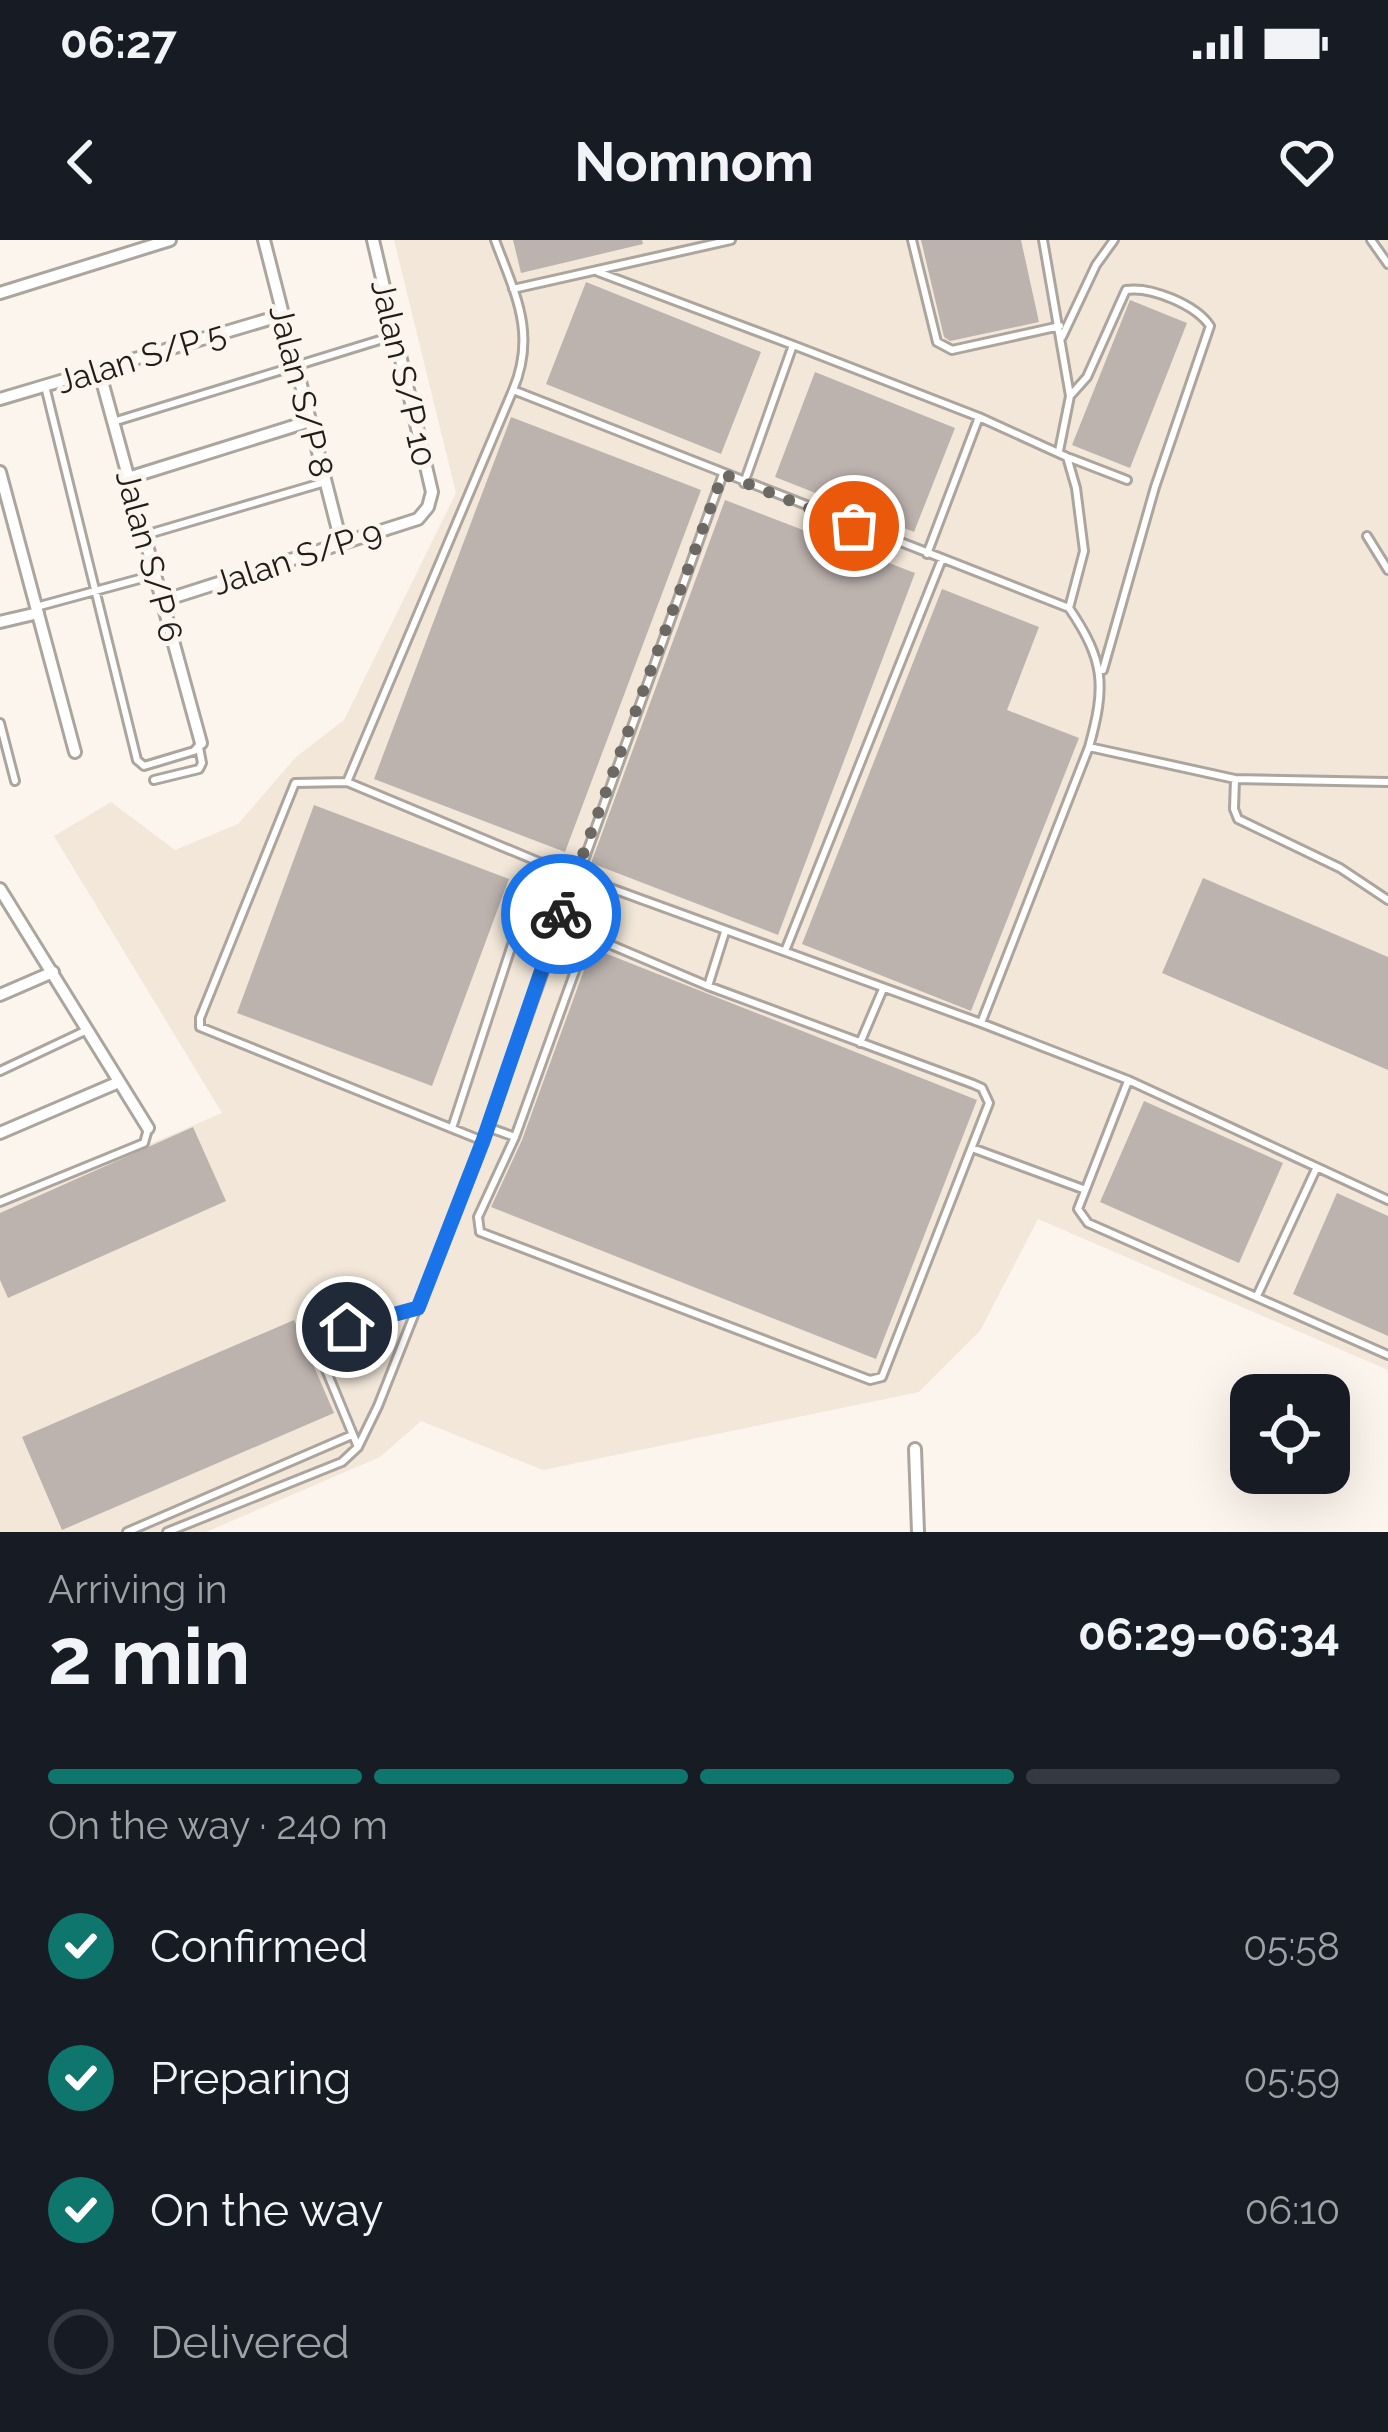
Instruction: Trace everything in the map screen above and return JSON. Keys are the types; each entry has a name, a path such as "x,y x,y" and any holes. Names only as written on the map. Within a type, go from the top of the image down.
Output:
{"street":[{"path":"0,293 170,240"},
{"name":"Jalan S/P 8","path":"264,240 341,542"},
{"name":"Jalan S/P 10","path":"373,240 432,492 428,507"},
{"name":"Jalan S/P 5","path":"0,400 283,315"},
{"name":"Jalan S/P 6","path":"99,370 200,745"},
{"path":"128,478 310,421"},
{"path":"0,472 75,752"},
{"name":"Jalan S/P 9","path":"162,601 418,519 428,507"},
{"path":"0,622 37,610"},
{"path":"0,889 148,1128"},
{"path":"0,994 53,972"},
{"path":"0,1133 119,1082"},
{"path":"915,1449 918,1532"}],"lane":[{"path":"346,782 524,364 524,323 495,240"},
{"path":"513,289 731,240"},
{"path":"912,240 937,342 943,349 1060,326"},
{"path":"1043,240 1070,396 1063,454 1076,488 1084,551 1069,608"},
{"path":"1062,337 1096,265 1114,240"},
{"path":"1371,240 1388,264"},
{"path":"595,271 980,417 1126,480"},
{"path":"981,1023 1089,747 1102,674 1155,487 1210,326 1191,308 1138,288 1126,290 1087,377 1070,396"},
{"path":"113,422 396,335"},
{"path":"744,483 794,345"},
{"path":"45,386 140,764 200,745 199,769 154,780"},
{"path":"513,390 1069,608 1087,635 1102,674"},
{"path":"927,554 980,417"},
{"path":"167,1532 342,1462 358,1447 483,1141 723,474"},
{"path":"144,536 326,482"},
{"path":"1366,536 1388,570"},
{"path":"785,953 941,559"},
{"path":"37,610 154,574"},
{"path":"0,723 15,781"},
{"path":"1089,747 1235,779 1388,782"},
{"path":"1235,779 1238,820 1340,868 1388,900"},
{"path":"483,1141 200,1027 291,787 302,782 346,782 538,862 1128,1080 1388,1200"},
{"path":"452,1128 538,862"},
{"path":"708,986 725,932"},
{"path":"597,939 860,1043 982,1088 989,1103 887,1372 870,1380 480,1232 478,1217 515,1137 588,940 597,939"},
{"path":"860,1043 883,989"},
{"path":"0,1071 87,1030"},
{"path":"1128,1080 1083,1189 1078,1209 1088,1222 1388,1354"},
{"path":"487,1127 515,1137"},
{"path":"0,1202 144,1143 148,1128"},
{"path":"972,1148 1083,1189"},
{"path":"1257,1296 1316,1169"},
{"path":"358,1447 312,1336 418,1308"},
{"path":"127,1532 352,1435"}],"shaded area":[{"path":"394,240 1388,240 1388,1370 1038,1219 980,1331 919,1392 543,1470 421,1421 380,1457 206,1532 0,1532 0,1208 222,1113 54,836 111,802 175,850 238,824 296,757 344,720 456,493"}],"building":[{"path":"513,240 642,240 643,244 521,273"},
{"path":"921,240 1021,240 1039,322 950,341 944,337"},
{"path":"586,282 761,352 721,454 546,384"},
{"path":"1130,300 1187,323 1130,468 1072,445"},
{"path":"815,372 955,428 914,532 775,477"},
{"path":"511,417 701,490 565,852 374,779"},
{"path":"725,500 915,573 778,935 591,863"},
{"path":"942,589 1039,627 1007,710 1079,738 971,1011 802,944"},
{"path":"314,805 509,879 432,1086 237,1013"},
{"path":"1203,878 1388,957 1388,1070 1162,973"},
{"path":"592,948 977,1100 876,1359 491,1207 522,1140"},
{"path":"1144,1101 1283,1163 1239,1263 1100,1202"},
{"path":"193,1127 226,1201 8,1298 0,1280 0,1213"},
{"path":"1337,1193 1388,1216 1388,1336 1293,1294"},
{"path":"294,1320 334,1413 62,1530 22,1437"}],"way so far":[{"path":"561,914 723,474 854,526"}],"route":[{"path":"347,1327 418,1308 483,1141 561,914"}]}
